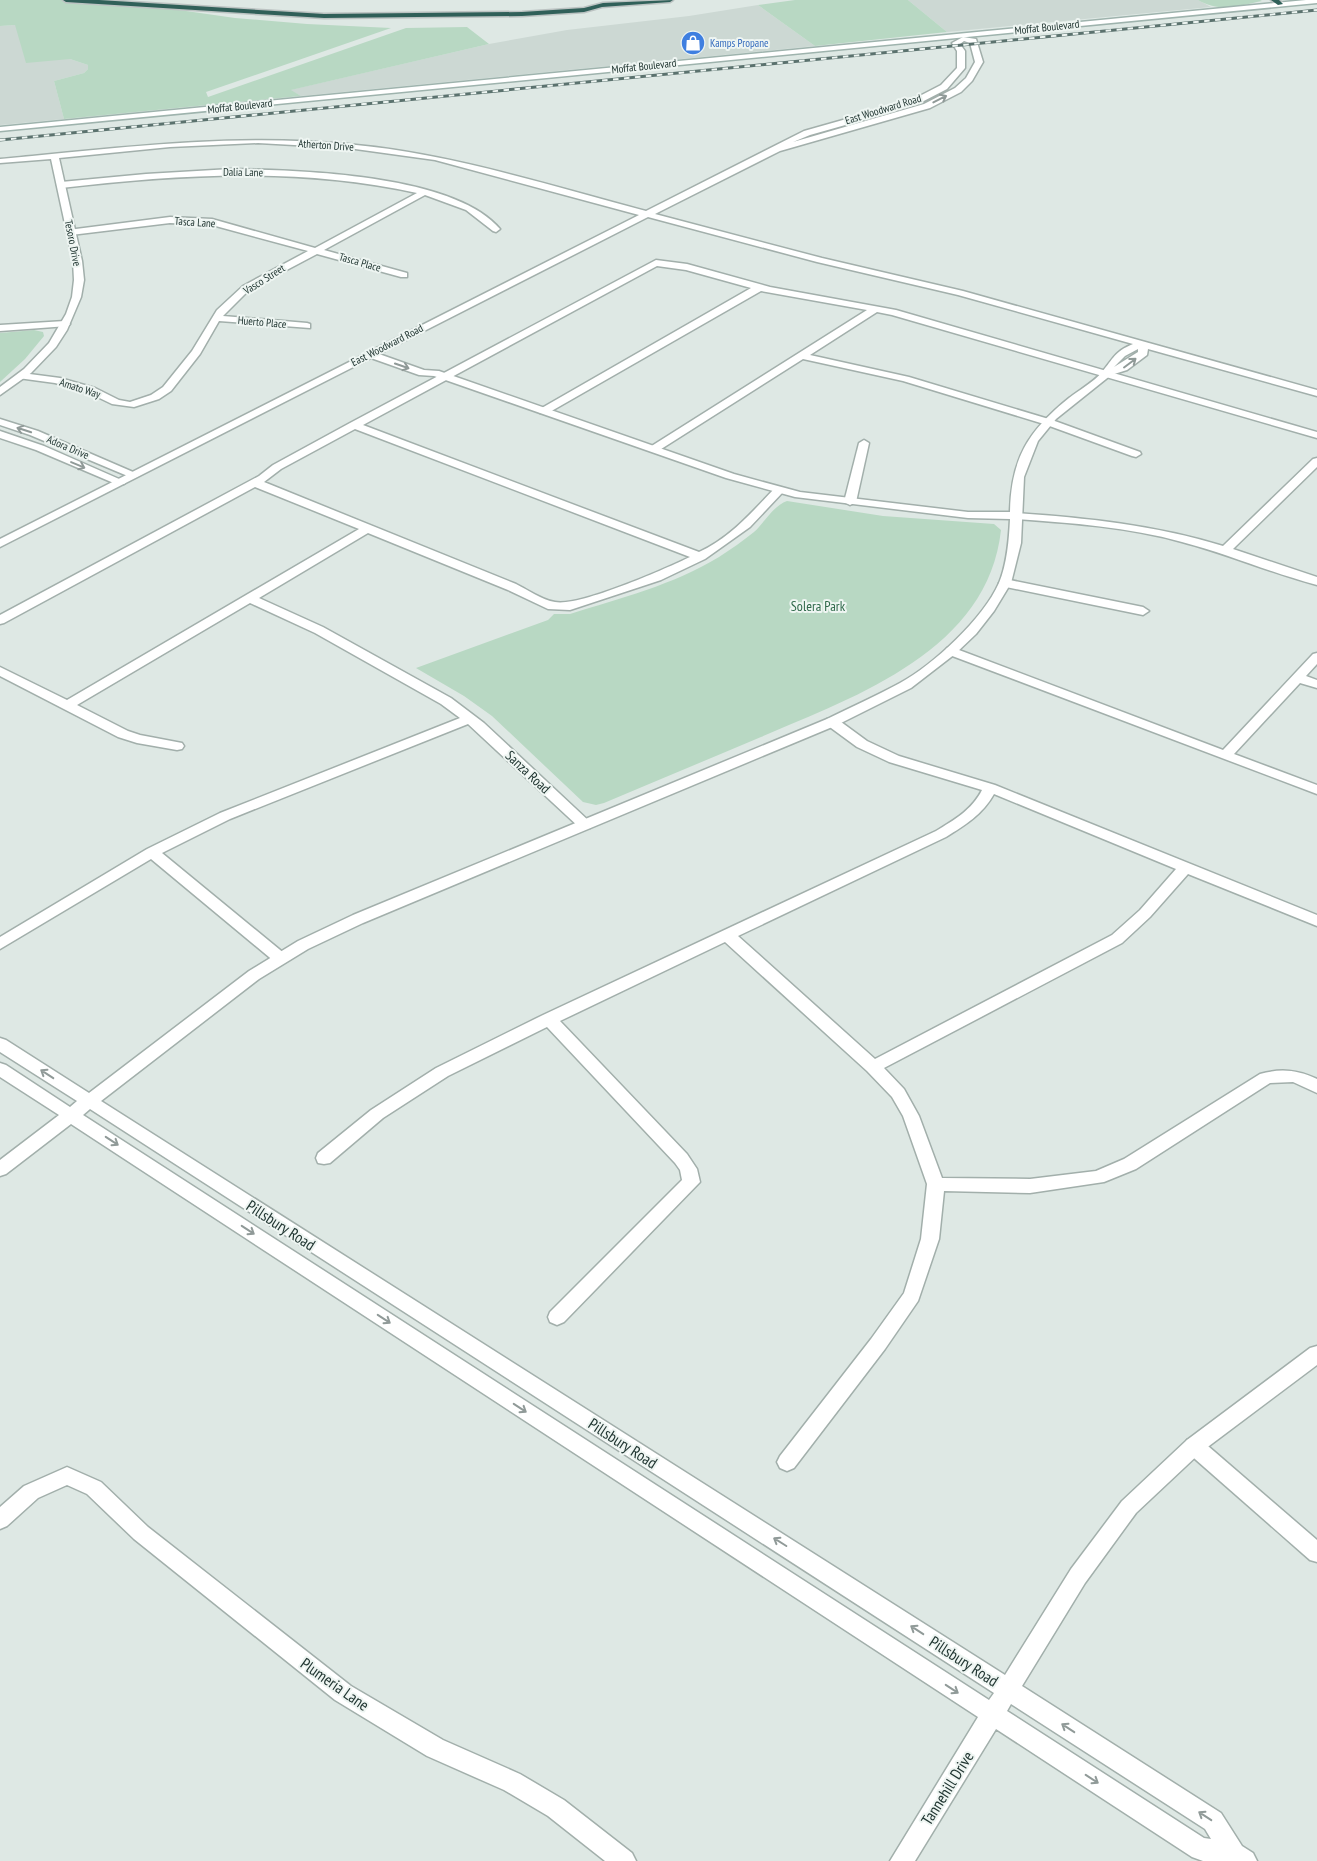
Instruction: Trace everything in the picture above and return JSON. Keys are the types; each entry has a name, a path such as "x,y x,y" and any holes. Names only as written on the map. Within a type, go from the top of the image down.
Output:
{"highway":[{"path":"66,0 269,14 334,16 522,14 584,10 603,5"},
{"path":"174,0 304,11 422,12 530,10 670,0"}],"street":[{"name":"Moffat Boulevard","path":"0,129 961,37 1277,2 1317,1"},
{"name":"East Woodward Road","path":"0,544 380,348 777,150 926,106 958,90 969,79 979,62 974,42 961,37 956,43 961,51 961,68 944,87 912,102 807,133 786,142 777,150"},
{"name":"Atherton Drive","path":"0,161 210,142 266,142 348,146 435,158 537,183 820,260 960,293 1317,393"},
{"name":"Tesoro Drive","path":"0,392 22,376 42,357 65,324 72,308 79,280 71,232 54,156"},
{"name":"Dalia Lane","path":"61,185 171,174 255,171 348,178 425,192 446,198 471,209 496,229"},
{"name":"Vasco Street","path":"137,404 155,398 167,389 196,352 220,312 246,288 425,192"},
{"name":"Tasca Lane","path":"71,232 147,222 192,220 229,225 316,249"},
{"name":"Tasca Place","path":"316,249 404,275"},
{"path":"0,620 254,482 440,374 656,263 687,267 760,287 893,312 1317,435"},
{"path":"544,411 760,287"},
{"path":"654,449 875,309"},
{"name":"Huerto Place","path":"216,318 307,326"},
{"path":"0,328 65,324"},
{"path":"0,1169 254,975 280,958 358,919 832,722 906,684 952,651 988,611 1005,584 1016,543 1018,477 1033,440 1048,422 1107,373 1124,368 1143,353 1143,344"},
{"path":"380,348 432,368 440,374"},
{"path":"370,354 423,373 440,374 730,476 799,495 968,515 1071,520 1142,529 1226,550 1317,581"},
{"path":"802,356 905,379 1048,422 1136,454"},
{"name":"Amato Way","path":"22,376 56,380 91,390 116,402 130,405 137,404"},
{"name":"Adora Drive","path":"0,422 34,433 134,475"},
{"path":"354,425 700,557"},
{"name":"Adora Drive","path":"0,434 40,448 120,482"},
{"path":"850,502 864,443"},
{"path":"1226,550 1317,461"},
{"path":"254,482 512,587 552,606 570,606 604,596 657,577 700,557 746,525 779,490"},
{"path":"67,706 368,528"},
{"path":"1005,584 1142,611"},
{"name":"Sanza Road","path":"250,598 319,630 446,701 480,726 585,825"},
{"path":"952,651 1317,790"},
{"path":"1226,755 1317,657"},
{"path":"0,671 123,734 177,746"},
{"path":"1299,678 1317,684"},
{"path":"0,944 152,852 225,816 470,720"},
{"path":"832,722 862,744 894,759 990,788 1317,920"},
{"path":"324,1158 377,1114 442,1072 549,1019 941,834 974,813 984,802 990,788"},
{"path":"152,852 280,958"},
{"path":"873,1067 1117,939 1144,917 1186,867"},
{"path":"728,935 873,1067 898,1093 911,1116 936,1184 930,1239 912,1296 878,1344 787,1462"},
{"path":"549,1019 680,1157 691,1171 691,1182 557,1317"},
{"name":"Pillsbury Road","path":"0,1044 1213,1821 1239,1857"},
{"name":"Pillsbury Road","path":"0,1069 1200,1849 1239,1857"},
{"path":"936,1184 1030,1186 1098,1177 1130,1164 1266,1078 1285,1074 1317,1087"},
{"name":"Tannehill Drive","path":"902,1861 1007,1688 1078,1576 1128,1507 1194,1446 1317,1354"},
{"path":"1194,1446 1317,1553"},
{"name":"Plumeria Lane","path":"0,1520 31,1492 67,1476 94,1488 141,1533 343,1693 435,1748 512,1782 556,1808 624,1861"}],"shaded area":[{"path":"908,0 1198,0 1211,7 947,32"},
{"path":"758,5 815,46 301,96 290,90 489,44 567,30 689,16"},
{"path":"15,25 54,59 70,59 88,65 88,69 84,73 54,81 64,119 0,125 0,26"}],"green space":[{"path":"0,0 109,0 235,18 391,28 206,92 208,97 406,28 467,27 489,44 291,90 301,96 64,119 54,81 84,73 88,69 88,65 70,59 26,63 15,25 0,26"},
{"path":"795,0 908,0 947,32 815,46 758,5"},
{"path":"1198,0 1262,1 1222,7 1206,4"},
{"path":"34,330 43,332 44,336 25,359 0,382 0,333"},
{"name":"Solera Park","path":"787,501 883,516 994,524 1001,530 991,572 972,607 945,637 912,663 876,685 798,721 596,805 583,802 492,716 464,696 416,668 548,620 554,614 570,614 646,590 701,567 741,542 754,532 777,507"}],"railway":[{"path":"0,140 1317,10"}],"place":[{"name":"Kamps Propane","path":"693,43"}]}
